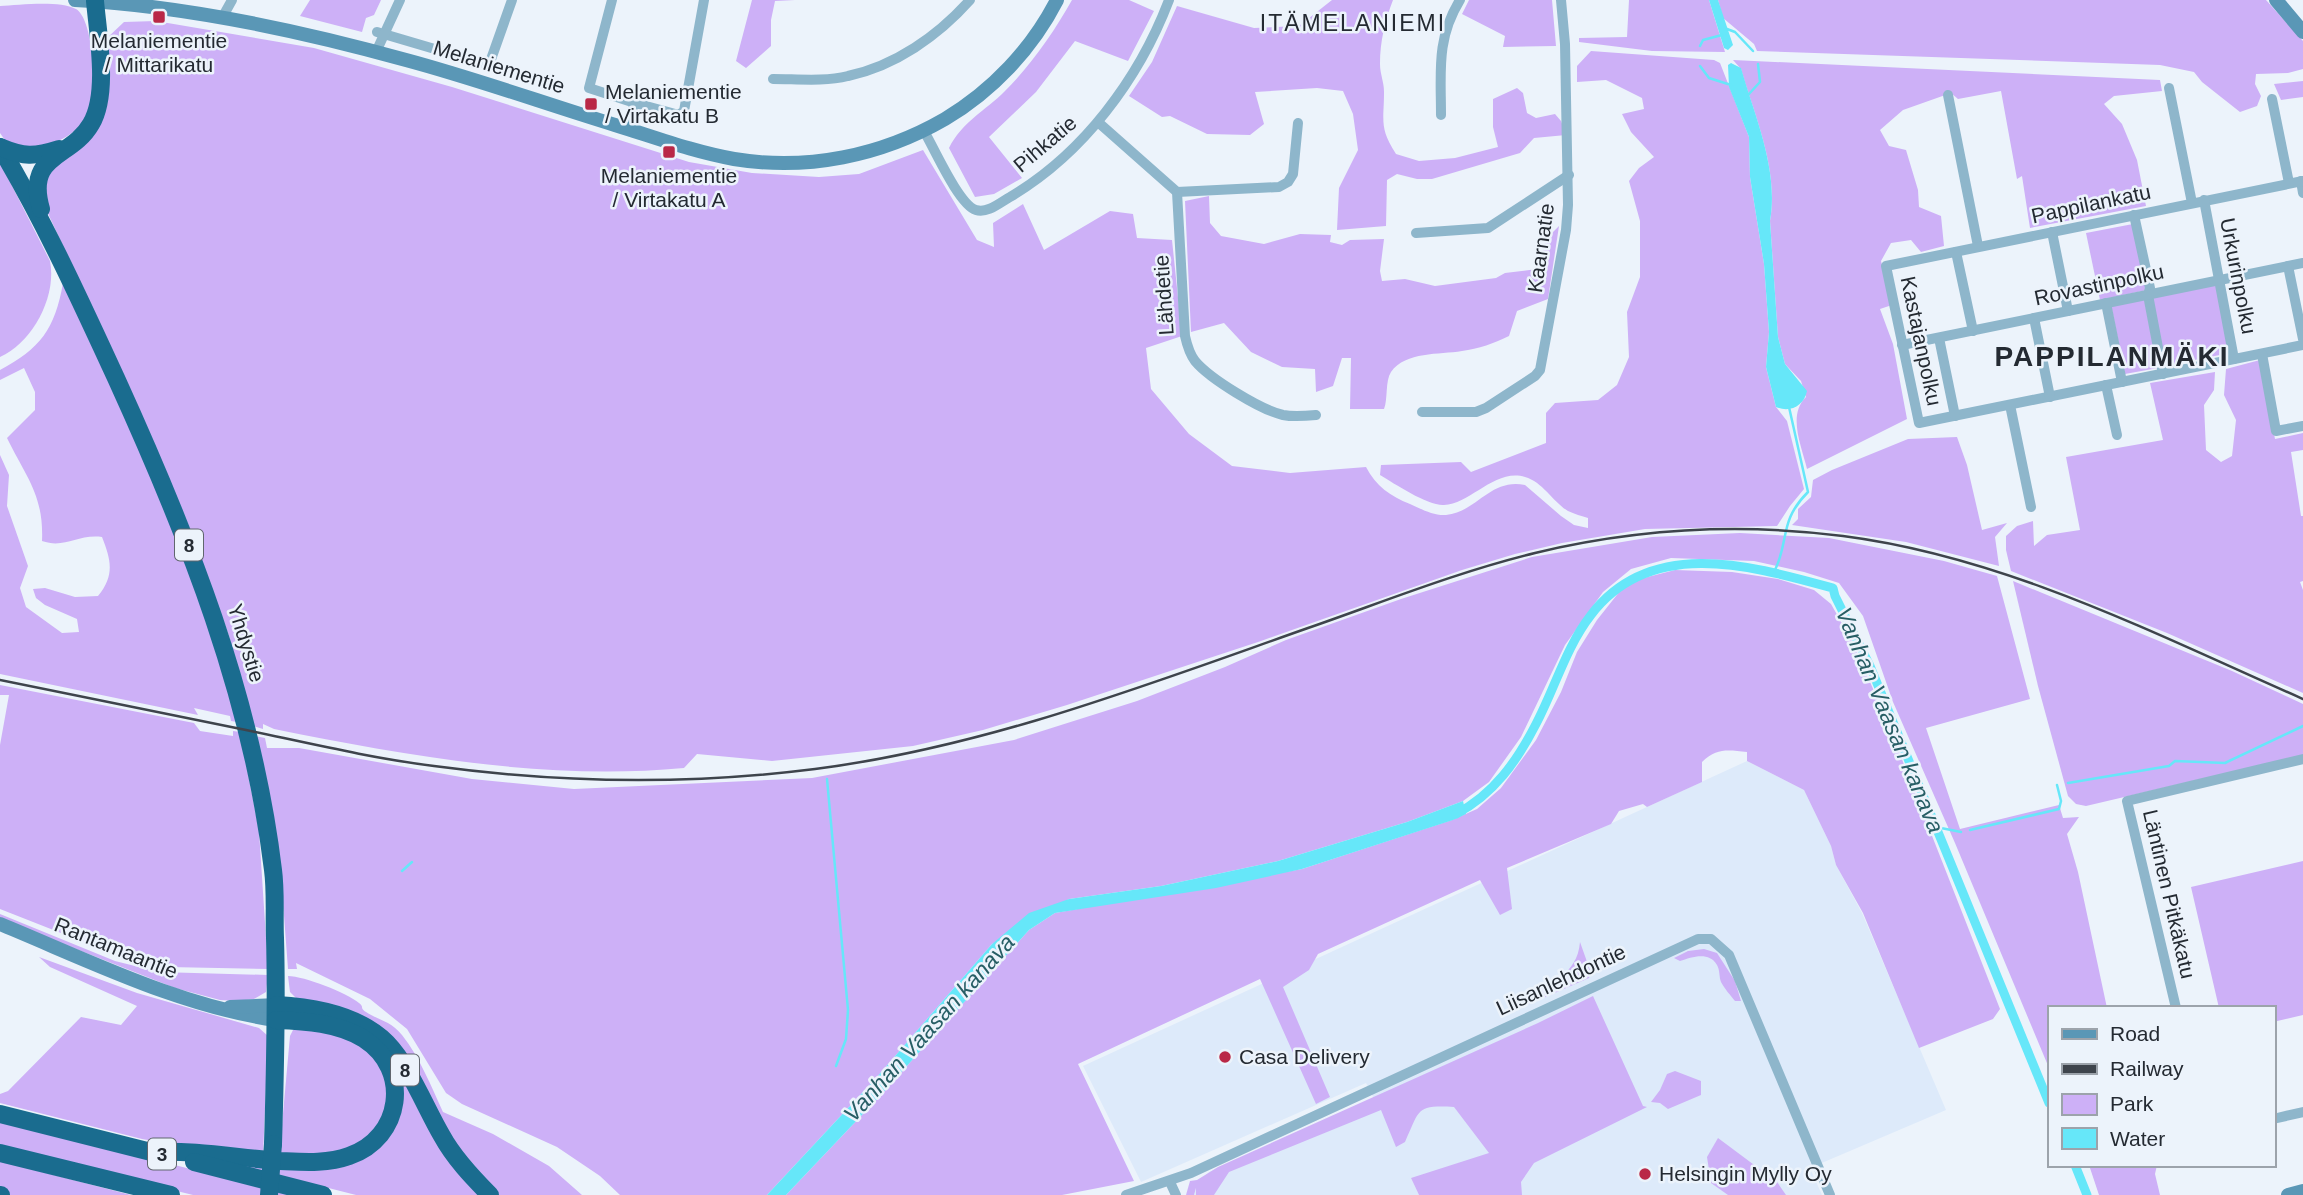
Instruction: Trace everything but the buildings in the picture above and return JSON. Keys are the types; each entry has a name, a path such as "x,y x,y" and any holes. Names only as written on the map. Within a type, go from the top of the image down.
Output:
{"highway":[{"path":"0,147 22,156 41,155 78,140 92,123 98,100 100,71 95,1"},
{"name":"Yhdystie","path":"0,147 48,236 164,482 208,598 255,761 273,872 276,1012 269,1195"},
{"path":"48,236 37,186 44,165 65,147"},
{"name":"8","path":"276,1012 299,1006 342,1017 371,1030 386,1042 397,1056 444,1140 490,1195"},
{"path":"153,1152 182,1151 306,1163 350,1156 376,1142 388,1122 395,1098 393,1078 384,1059 364,1039 348,1031 276,1012"},
{"name":"3","path":"0,1114 323,1195"},
{"name":"3","path":"0,1153 171,1195"}],"main road":[{"name":"Melaniementie","path":"75,0 188,11 298,32 376,52 734,159 794,163 853,156 882,148 924,131 964,107 1000,76 1031,43 1057,0"},
{"path":"2276,0 2303,32"},
{"name":"Rantamaantie","path":"0,924 154,988 219,1008 276,1012"},
{"path":"2288,1195 2303,1191"}],"street":[{"path":"222,18 232,0"},
{"path":"376,52 381,33 400,0"},
{"path":"381,33 489,65 512,0"},
{"path":"612,0 589,88 679,115 684,111 704,0"},
{"path":"773,79 848,76 883,64 918,46 940,30 970,0"},
{"name":"Pihkatie","path":"924,131 964,201 982,212 1027,185 1058,162 1099,123 1134,70 1169,0"},
{"path":"1441,116 1441,43 1460,0"},
{"name":"Kaarnatie","path":"1422,412 1476,412 1535,376 1540,370 1566,230 1569,175 1561,0"},
{"path":"2169,88 2192,203"},
{"path":"1948,96 1979,247"},
{"path":"2272,99 2290,183"},
{"path":"625,128 635,103"},
{"path":"1099,123 1177,191 1279,187 1293,174 1298,123"},
{"path":"1416,233 1488,228 1569,175"},
{"path":"2302,181 2303,194"},
{"name":"Pappilankatu","path":"1886,266 2302,181"},
{"name":"Lähdetie","path":"1177,191 1185,336 1195,360 1209,375 1269,411 1286,416 1316,415"},
{"name":"Urkurinpolku","path":"2204,200 2234,359"},
{"path":"2134,215 2150,288 2148,295 2163,374"},
{"path":"2052,232 2068,311"},
{"path":"1956,252 1972,331"},
{"name":"Rovastinpolku","path":"1902,345 2303,263"},
{"name":"Kastajanpolku","path":"1886,266 1919,423 1955,416"},
{"path":"2287,266 2303,339"},
{"path":"2106,303 2122,382"},
{"path":"2034,318 2050,397"},
{"path":"1939,338 1955,416 2303,345"},
{"path":"2262,354 2276,431 2303,426"},
{"path":"2106,385 2117,435"},
{"path":"2010,405 2031,508"},
{"name":"Läntinen Pitkäkatu","path":"2176,1006 2127,801 2303,759"},
{"name":"Liisanlehdontie","path":"1126,1195 1170,1182 1698,939 1711,939 1729,955 1830,1195"},
{"path":"2275,1119 2303,1112"},
{"path":"1170,1182 1176,1195"}],"shaded area":[{"path":"1747,761 1804,790 1831,846 1836,865 1862,913 1946,1110 1810,1168 1822,1195 1511,1195 1411,1178 1419,1195 1194,1195 1198,1183 1209,1172 1375,1101 1366,1083 1141,1182 1083,1066"}],"green space":[{"path":"310,0 381,0 374,15 366,18 362,32 300,16"},
{"path":"752,0 795,0 775,1 771,20 771,46 746,68 736,61"},
{"path":"1072,0 1129,0 1154,11 1128,61 1075,41 1036,92 989,137 1022,178 994,194 975,197 949,148 967,124 1005,91 1024,70 1050,36"},
{"path":"1332,0 1393,0 1384,31 1380,64 1384,88 1385,130 1396,154 1419,161 1455,158 1498,147 1493,127 1493,99 1517,88 1523,93 1527,113 1536,118 1555,114 1566,135 1534,138 1520,153 1432,179 1417,179 1397,174 1387,180 1386,226 1337,230 1339,188 1358,150 1353,114 1343,91 1317,88 1255,92 1264,124 1250,135 1207,134 1170,116 1162,117 1129,96 1152,62 1177,6 1254,28 1299,26"},
{"path":"1469,0 1552,0 1556,46 1503,47 1505,36 1462,14"},
{"path":"1629,0 1709,0 1725,52 1652,51 1579,42 1579,38 1627,37"},
{"path":"1718,0 2266,0 2303,41 2303,69 2288,73 2256,74 2255,84 2261,96 2257,106 2240,112 2202,82 2194,72 2160,65 1757,51 1754,44 1723,18"},
{"path":"0,6 69,6 82,15 90,38 94,82 92,103 83,122 66,137 32,151 7,143 0,133"},
{"path":"156,21 314,48 452,87 689,162 752,173 819,177 859,174 923,150 977,240 994,247 993,223 1023,204 1044,250 1110,211 1133,214 1137,238 1172,240 1182,336 1146,348 1151,389 1189,434 1232,466 1290,473 1366,467 1374,480 1390,494 1423,510 1441,515 1457,513 1502,486 1525,485 1574,525 1588,528 1588,518 1568,511 1537,483 1525,477 1503,477 1464,499 1444,505 1421,498 1380,475 1381,465 1461,462 1471,472 1546,443 1546,413 1555,403 1598,400 1617,385 1629,357 1627,312 1640,277 1640,221 1629,181 1639,168 1654,157 1631,132 1622,114 1644,109 1642,98 1606,80 1577,82 1577,66 1591,51 1714,60 1720,63 1749,137 1750,177 1764,264 1769,332 1766,367 1776,407 1787,421 1804,489 1777,526 1645,529 1515,554 1067,705 983,730 913,746 772,761 697,754 684,768 581,771 478,764 325,739 274,729 263,724 263,729 253,726 229,636 193,536 152,438 45,207 46,175 101,122 105,112 109,81 106,39 124,22"},
{"path":"1733,60 2160,80 2162,91 2114,96 2104,104 2122,124 2137,160 2146,206 2030,228 2022,176 2017,179 2001,91 1958,99 1951,93 1903,110 1880,130 1889,146 1906,150 1918,190 1919,207 1941,216 1944,246 1921,252 1911,240 1891,243 1881,261 1892,305 1880,309 1893,344 1907,419 1807,469 1797,422 1800,404 1806,397 1801,381 1785,364 1778,337 1768,163 1741,69"},
{"path":"2303,81 2303,97 2281,100 2274,84"},
{"path":"0,162 50,261 51,275 46,303 32,329 23,341 0,357"},
{"path":"1209,196 1210,223 1221,236 1264,244 1300,234 1331,235 1330,242 1342,245 1350,240 1384,239 1380,271 1382,281 1405,279 1435,286 1496,278 1505,273 1537,269 1546,239 1559,226 1548,299 1517,311 1509,336 1504,339 1468,350 1414,357 1397,365 1389,376 1384,409 1350,409 1351,358 1342,358 1333,386 1316,392 1315,369 1282,367 1251,352 1224,323 1191,332 1185,201"},
{"path":"2133,224 2147,290 2100,300 2086,233"},
{"path":"63,283 107,371 193,574 237,722 231,721 230,716 194,708 198,715 0,674 0,455 9,475 7,506 28,566 20,588 26,607 62,633 79,632 77,619 45,605 36,598 33,589 45,588 75,597 98,596 109,574 108,553 102,537 85,537 58,543 42,541 37,498 7,438 35,410 35,392 24,368 0,380 0,370 26,354 43,336 55,313"},
{"path":"2216,283 2230,353 2164,366 2152,296"},
{"path":"2144,298 2158,368 2125,374 2111,305"},
{"path":"2260,360 2275,439 2303,433 2303,450 2291,452 2303,516 2303,581 2300,582 2303,590 2303,693 2167,633 2011,571 2006,550 2006,536 2017,526 2033,521 2034,546 2047,535 2080,530 2066,457 2163,440 2150,383 2215,372 2214,390 2204,405 2206,450 2221,462 2232,456 2236,420 2224,395 2226,369"},
{"path":"1957,437 1967,465 1982,530 2007,523 1995,537 1999,566 1906,542 1792,525 1798,519 1798,509 1811,497 1813,480 1908,439"},
{"path":"1740,533 1829,538 1944,561 1997,576 2030,699 1926,728 1960,829 2059,805 2063,818 2079,817 2067,834 2078,872 2107,1006 2048,1006 2048,1066 1893,702 1863,616 1839,583 1754,561 1671,558 1631,569 1603,592 1565,645 1521,737 1489,782 1463,801 1407,822 1278,861 1161,886 1069,899 992,944 877,1077 767,1195 620,1195 600,1176 557,1147 462,1104 446,1093 407,1029 370,999 296,963 297,969 288,969 282,889 255,736 265,738 267,748 299,748 472,779 574,789 812,778 1014,740 1137,701 1286,640 1532,557 1652,537"},
{"path":"1675,570 1732,572 1778,579 1814,590 1831,604 1852,641 1885,716 2000,1009 1993,1019 1919,1048 1863,913 1836,865 1831,846 1804,790 1747,761 1747,752 1723,751 1702,762 1702,782 1647,807 1643,804 1619,811 1611,824 1507,868 1512,909 1500,915 1480,880 1318,954 1309,970 1283,987 1330,1097 1316,1104 1260,979 1078,1064 1134,1181 1062,1195 786,1195 879,1097 1029,930 1055,913 1302,869 1452,820 1477,809 1501,788 1536,740 1561,692 1577,652 1620,591 1636,580"},
{"path":"2013,581 2232,671 2303,704 2303,755 2086,806 2076,804 2068,796"},
{"path":"0,685 194,723 200,731 233,736 233,731 240,732 259,831 268,969 168,967 122,957 0,909 0,745 9,695 0,695"},
{"path":"2303,861 2303,1015 2275,1022 2275,1006 2219,1006 2191,887"},
{"path":"0,914 115,961 159,972 268,975 266,992 254,999 237,1001 220,1000 175,988 0,919"},
{"path":"1580,942 1591,973 1589,978 1525,1006 1520,1004 1523,997 1568,970 1578,954"},
{"path":"1704,949 1717,953 1735,981 1741,1001 1735,1001 1726,989 1721,982 1717,965 1710,958 1700,956 1680,961 1674,958 1688,951"},
{"path":"39,957 137,993 259,1028 268,1036 263,1156 211,1151 142,1139 0,1103 0,1094 8,1091 81,1017 121,1025 137,1006 50,967"},
{"path":"288,976 314,982 345,995 359,1003 366,1012 393,1027 414,1053 443,1112 493,1134 549,1166 582,1195 498,1195 458,1153 423,1090 297,999 290,992"},
{"path":"1593,996 1643,1106 1647,1107 1534,1163 1521,1182 1522,1195 1419,1195 1411,1178 1489,1153 1454,1107 1432,1107 1420,1112 1405,1142 1396,1147 1381,1110 1229,1172 1214,1195 1196,1195 1196,1188 1194,1195 1186,1195 1190,1181 1197,1180 1218,1167"},
{"path":"310,1026 369,1047 383,1065 390,1109 359,1148 325,1157 279,1158 290,1036 294,1028"},
{"path":"390,1053 482,1195 356,1195 231,1163 311,1167 388,1132"},
{"path":"1675,1071 1701,1081 1701,1095 1668,1109 1660,1103 1651,1102 1667,1074"},
{"path":"0,1121 294,1195 193,1195 0,1147"},
{"path":"1718,1138 1777,1182 1786,1195 1728,1195 1711,1183 1707,1157"},
{"path":"0,1161 131,1195 8,1195 0,1188"},
{"path":"2090,1167 2157,1167 2155,1174 2160,1195 2099,1195"}],"water":[{"path":"1709,0 1718,0 1733,45 1728,50 1724,48"},
{"path":"1731,63 1741,68 1768,163 1778,337 1785,364 1807,391 1803,401 1791,409 1776,407 1766,367 1769,332 1764,264 1750,177 1749,137 1729,87 1728,65"},
{"path":"1463,801 1466,814 1453,820 1302,869 1216,888 1055,913 1029,930 879,1097 786,1195 767,1195 877,1077 992,944 1029,913 1069,899 1161,886 1278,861 1407,822"}],"waterway":[{"path":"1727,29 1735,32 1753,51"},
{"path":"1700,46 1703,40 1722,35"},
{"path":"1748,95 1760,82 1758,64"},
{"path":"1700,66 1709,78 1731,85"},
{"path":"1774,572 1788,522 1808,492 1789,407"},
{"name":"Vanhan Vaasan kanava","path":"1456,814 1482,797 1521,751 1582,627 1615,590 1643,574 1673,566 1704,564 1737,566 1833,588 1870,666 2048,1101"},
{"path":"2068,783 2169,766 2175,761 2225,763 2303,726"},
{"path":"827,779 848,1010 846,1039 836,1066"},
{"path":"1970,830 2059,809 2061,801 2057,785"},
{"path":"1936,827 1961,832"},
{"path":"402,871 412,862"},
{"name":"Vanhan Vaasan kanava","path":"2076,1167 2087,1195"}],"railway":[{"path":"0,680 387,759 481,772 624,780 767,774 879,759 1003,730 1126,692 1449,578 1535,553 1611,538 1727,529 1843,536 1903,546 1963,561 2079,601 2303,699"}],"place":[{"name":"Melaniementie / Mittarikatu","path":"159,17"},
{"name":"Melaniementie / Virtakatu B","path":"591,104"},
{"name":"Melaniementie / Virtakatu A","path":"669,152"},
{"name":"Casa Delivery","path":"1225,1057"},
{"name":"Helsingin Mylly Oy","path":"1645,1174"}],"district":[{"name":"ITÄMELANIEMI","path":"1353,23"},
{"name":"PAPPILANMÄKI","path":"2112,356"}]}
